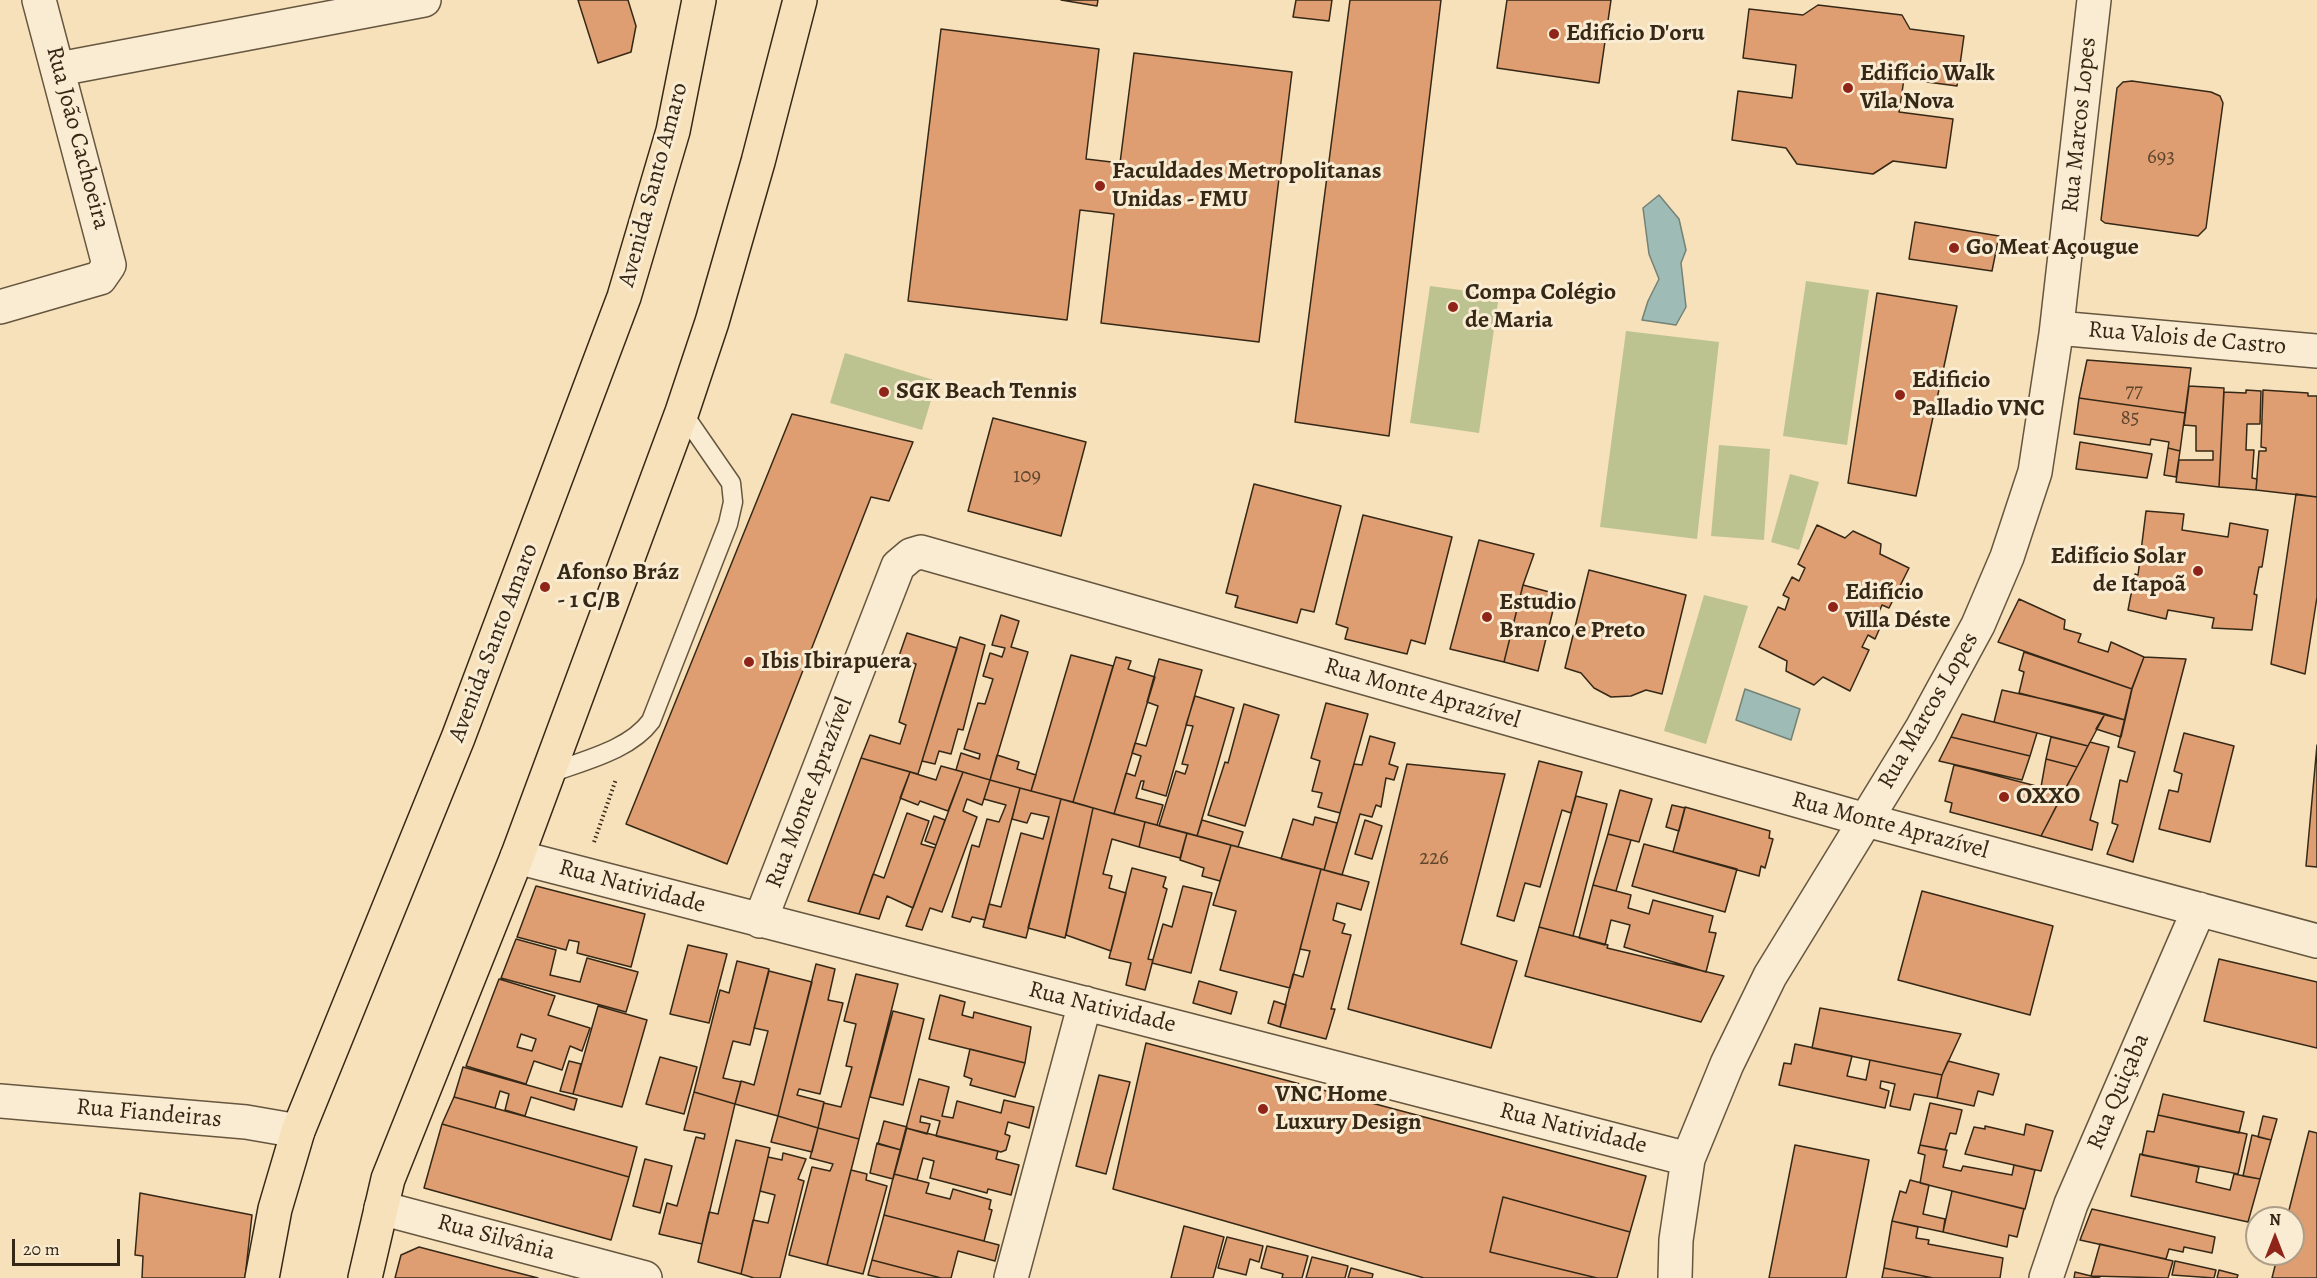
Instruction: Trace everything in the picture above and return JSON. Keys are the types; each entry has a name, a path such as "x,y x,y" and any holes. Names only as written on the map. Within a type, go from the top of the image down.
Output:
{"main road":[{"name":"Avenida Santo Amaro","path":"262,1278 275,1209 298,1131 458,738 624,297 673,131 699,0"},
{"path":"365,1278 388,1179 517,857 682,412 712,322 758,162 800,0"}],"street":[{"name":"Rua João Cachoeira","path":"0,307 105,275 109,270 110,259 39,0"},
{"path":"59,69 326,9 424,0"},
{"name":"Rua Marcos Lopes","path":"1675,1278 1677,1240 1688,1159 1727,1064 1770,976 1921,730 1978,625 2007,557 2035,472 2057,328 2094,0"},
{"name":"Rua Valois de Castro","path":"2057,328 2317,351"},
{"name":"Rua Monte Aprazível","path":"760,921 898,566 911,555 921,552 1866,820 2317,941"},
{"name":"Rua Natividade","path":"517,857 1688,1159"},
{"name":"Rua Quiçaba","path":"2046,1278 2071,1204 2199,909"},
{"path":"1011,1278 1085,1003"},
{"name":"Rua Fiandeiras","path":"0,1101 246,1122 298,1131"},
{"name":"Rua Silvânia","path":"381,1208 645,1278"}],"lane":[{"path":"548,774 629,742 641,734 651,721 728,524 733,502 731,483 682,412"}],"path":[{"path":"582,874 629,742"}],"green space":[{"path":"1806,281 1869,290 1847,445 1783,436"},
{"path":"1430,286 1499,295 1479,433 1410,423"},
{"path":"1626,331 1719,342 1697,539 1600,527"},
{"name":"SGK Beach Tennis","path":"845,353 937,381 922,430 830,403"},
{"path":"1719,445 1770,449 1764,540 1711,536"},
{"path":"1790,474 1819,482 1799,550 1771,542"},
{"path":"1704,595 1748,606 1706,744 1664,731"}],"water":[{"path":"1659,195 1679,219 1686,250 1681,263 1686,307 1676,325 1642,320 1659,279 1649,254 1643,208"},
{"path":"1745,689 1800,709 1791,740 1736,720"}],"building":[{"path":"578,0 628,0 636,26 631,52 598,63"},
{"path":"1061,0 1098,0 1097,6"},
{"path":"1296,0 1332,0 1329,21 1293,17"},
{"path":"1350,0 1441,0 1389,436 1295,422"},
{"name":"Edifício D'oru","path":"1507,0 1611,0 1599,83 1497,68"},
{"name":"Edifício Walk Vila Nova","path":"1818,5 1902,15 1910,29 1964,36 1957,86 1904,79 1899,112 1953,119 1946,168 1893,161 1873,174 1797,164 1786,148 1732,140 1738,91 1792,98 1796,65 1743,58 1749,9 1803,15"},
{"name":"Faculdades Metropolitanas Unidas - FMU","path":"941,29 1099,49 1086,159 1120,163 1134,53 1292,72 1259,342 1101,323 1114,214 1080,210 1067,320 908,301"},
{"path":"2132,81 2211,92 2220,96 2223,103 2206,228 2198,236 2105,223 2101,220 2117,88 2123,82"},
{"name":"Go Meat Açougue","path":"1915,222 1999,236 1992,271 1909,259"},
{"name":"Edificio Palladio VNC","path":"1877,293 1957,306 1916,496 1848,483"},
{"path":"2087,360 2191,368 2185,413 2079,398"},
{"path":"2189,386 2224,388 2219,487 2176,482 2179,460 2213,460 2213,451 2196,451 2196,426 2184,425"},
{"path":"2246,390 2261,391 2260,424 2247,424 2246,450 2254,450 2252,478 2257,479 2256,490 2219,487 2224,392 2246,393"},
{"path":"2263,390 2308,393 2308,396 2317,396 2317,497 2256,490 2259,451 2266,451 2266,448 2261,447"},
{"path":"2079,398 2185,413 2180,451 2168,448 2169,442 2151,439 2150,445 2074,434"},
{"name":"Ibis Ibirapuera","path":"792,414 913,442 889,501 871,497 727,864 626,824"},
{"path":"993,418 1086,442 1061,536 968,511"},
{"path":"2080,442 2152,454 2147,478 2076,469"},
{"path":"2168,448 2180,451 2176,477 2164,475"},
{"path":"1254,484 1341,506 1314,612 1301,609 1297,623 1235,607 1238,596 1226,593"},
{"path":"2296,494 2317,497 2317,597 2305,674 2271,664"},
{"name":"Edifício Solar de Itapoã","path":"2146,511 2184,514 2182,530 2228,537 2230,523 2268,530 2262,567 2259,567 2254,594 2257,595 2252,630 2212,628 2214,618 2168,610 2166,619 2128,610 2135,574 2138,575"},
{"path":"1363,515 1452,537 1425,644 1411,640 1407,654 1345,639 1348,628 1336,624"},
{"name":"Edifício Villa Déste","path":"1817,525 1845,538 1853,531 1881,544 1880,554 1909,568 1889,608 1882,605 1877,617 1883,621 1875,639 1868,635 1862,647 1869,650 1850,691 1823,677 1814,685 1786,671 1787,661 1759,647 1778,607 1785,610 1789,598 1783,595 1792,577 1799,581 1805,568 1798,564"},
{"name":"Estudio Branco e Preto","path":"1479,540 1534,554 1523,585 1504,662 1450,649"},
{"path":"1589,570 1686,595 1662,694 1646,690 1631,696 1611,697 1594,688 1581,673 1565,668"},
{"path":"1523,585 1557,594 1538,671 1504,662"},
{"path":"2019,599 2065,620 2064,629 2081,634 2078,642 2108,652 2111,642 2144,657 2132,689 1998,642"},
{"path":"1001,615 1019,621 1011,647 1028,652 990,780 956,770 961,753 979,759 980,754 964,749 978,703 985,704 993,679 983,676 990,653 1002,657 1005,648 992,645"},
{"path":"907,633 957,648 918,774 861,758 870,735 900,744 906,725 899,722 916,664 898,659"},
{"path":"960,637 985,645 963,730 958,729 951,754 939,751 935,764 922,761"},
{"path":"2024,652 2132,689 2125,720 2019,693 2024,672 2019,670"},
{"path":"1071,655 1113,666 1073,802 1031,791"},
{"path":"1116,657 1131,661 1128,669 1155,677 1114,814 1073,802"},
{"path":"2144,657 2186,659 2133,862 2107,854 2118,825 2112,823 2120,780 2127,782 2135,752 2118,747 2132,688"},
{"path":"1159,659 1202,670 1166,796 1142,789 1144,781 1141,781 1136,798 1163,805 1157,825 1114,814 1126,773 1135,776 1141,756 1132,753 1135,743 1146,746 1158,706 1147,702"},
{"path":"2002,690 2105,714 2088,746 1994,722"},
{"path":"1195,696 1234,708 1197,836 1159,826 1176,771 1185,774 1188,765 1182,764 1193,726 1186,725"},
{"path":"1326,703 1368,714 1340,813 1318,807 1322,793 1312,791 1320,761 1311,758"},
{"path":"1244,704 1279,715 1245,826 1208,815 1225,762 1228,763"},
{"path":"1962,714 2037,733 2030,756 1951,737"},
{"path":"2105,714 2125,720 2121,737 2096,729"},
{"path":"2184,733 2234,746 2210,842 2159,829 2169,790 2178,792 2182,774 2174,771"},
{"path":"1370,736 1395,743 1389,764 1398,767 1394,780 1386,778 1381,807 1376,805 1372,817 1360,814 1342,875 1324,870 1354,764 1362,765"},
{"path":"1951,737 2030,756 2022,780 1939,761"},
{"path":"2051,737 2088,746 2077,767 2046,759"},
{"path":"2090,742 2109,747 2090,820 2098,823 2092,850 2041,836"},
{"path":"2317,745 2317,867 2306,866"},
{"path":"997,755 1019,762 1017,769 1036,775 1031,791 990,780"},
{"path":"861,758 910,772 859,914 808,901"},
{"path":"2046,759 2077,767 2063,793 2041,787"},
{"path":"1539,761 1582,772 1571,813 1562,810 1540,887 1525,883 1514,921 1497,916"},
{"path":"1407,764 1505,774 1461,944 1517,961 1491,1048 1348,1009"},
{"name":"OXXO","path":"1954,765 2063,793 2041,836 1950,812 1952,803 1945,801"},
{"path":"941,766 963,772 948,811 920,801 918,805 900,798 910,772 936,780"},
{"path":"963,772 990,780 982,805 967,799 963,811 977,817 942,912 930,908 922,930 906,926"},
{"path":"990,780 1020,788 985,920 972,917 970,922 952,917 972,845 979,847 987,819 999,822 1006,805 984,799"},
{"path":"1020,788 1061,799 1026,938 983,927 989,904 1001,907 1021,833 1043,839 1049,817 1031,813 1027,823 1012,819"},
{"path":"1620,790 1652,799 1639,842 1608,834"},
{"path":"1576,796 1607,804 1573,936 1539,927"},
{"path":"1061,799 1093,808 1065,938 1028,928"},
{"path":"1672,805 1685,808 1679,831 1666,827"},
{"path":"1685,807 1770,831 1769,838 1773,839 1765,868 1761,866 1759,876 1673,852"},
{"path":"1093,808 1145,822 1139,847 1112,839 1103,874 1112,876 1109,888 1126,893 1111,951 1066,935"},
{"path":"907,813 929,821 921,844 935,848 913,908 887,896 879,919 859,914 873,874 884,878"},
{"path":"934,816 945,820 936,845 925,841"},
{"path":"1315,817 1337,823 1324,870 1281,859 1293,819 1313,825"},
{"path":"1202,820 1243,832 1238,847 1197,836"},
{"path":"1365,820 1382,826 1372,859 1355,854"},
{"path":"1145,822 1187,833 1180,858 1139,847"},
{"path":"1187,833 1231,845 1220,881 1202,876 1204,868 1180,860"},
{"path":"1608,834 1631,840 1616,891 1593,885"},
{"path":"1644,844 1737,869 1725,912 1632,886"},
{"path":"1231,845 1321,869 1290,988 1220,970 1236,911 1213,905"},
{"path":"1132,868 1166,877 1163,887 1167,889 1148,959 1153,960 1145,990 1126,985 1131,963 1109,958"},
{"path":"1321,869 1369,882 1361,910 1337,903 1333,920 1345,924 1342,933 1351,935 1331,1009 1335,1009 1326,1039 1280,1027 1293,974 1303,977 1310,951 1300,949"},
{"path":"1593,885 1631,895 1628,908 1649,914 1653,900 1713,916 1709,932 1716,933 1706,972 1624,947 1630,925 1611,920 1605,945 1579,938"},
{"path":"536,886 645,914 631,967 577,953 579,942 569,940 566,950 517,937"},
{"path":"1183,886 1212,893 1191,973 1152,963 1163,924 1172,927"},
{"path":"1922,891 2053,926 2030,1015 1898,980"},
{"path":"1539,927 1608,945 1607,948 1724,976 1701,1022 1525,976"},
{"path":"516,939 556,950 550,975 580,982 587,958 638,972 626,1012 501,978"},
{"path":"688,945 727,954 709,1023 670,1014"},
{"path":"2219,959 2317,982 2317,1048 2204,1021"},
{"path":"737,961 769,969 750,1045 733,1041 723,1078 741,1082 735,1104 694,1092 720,990 729,993"},
{"path":"816,964 835,969 828,1000 843,1003 820,1094 799,1089 797,1095 824,1102 818,1128 778,1116"},
{"path":"769,971 812,982 778,1116 735,1104 741,1081 754,1085 768,1031 754,1028"},
{"path":"856,974 898,984 859,1139 818,1128 824,1103 841,1107 852,1067 846,1066 856,1024 844,1021"},
{"path":"499,979 555,996 548,1015 590,1028 582,1051 570,1046 562,1070 534,1061 526,1084 466,1066","holes":["521,1034 536,1039 532,1051 517,1047"]},
{"path":"1199,981 1237,992 1231,1014 1193,1003"},
{"path":"940,995 965,1002 962,1015 973,1018 974,1012 1031,1027 1025,1063 929,1039"},
{"path":"1274,1001 1286,1005 1280,1027 1268,1023"},
{"path":"598,1006 647,1020 622,1107 573,1094"},
{"path":"1820,1008 1961,1034 1942,1075 1812,1048"},
{"path":"893,1011 924,1019 903,1105 870,1097"},
{"name":"VNC Home Luxury Design","path":"1146,1043 1646,1176 1630,1232 1503,1197 1490,1252 1597,1278 1424,1278 1113,1189"},
{"path":"1795,1044 1852,1056 1847,1076 1866,1080 1870,1060 1942,1075 1937,1098 1914,1094 1910,1110 1890,1106 1895,1084 1881,1081 1880,1088 1889,1091 1885,1108 1779,1085 1784,1063 1791,1064"},
{"path":"970,1049 1025,1063 1015,1097 970,1085 972,1079 964,1076"},
{"path":"660,1057 697,1067 684,1114 646,1104"},
{"path":"569,1061 581,1064 573,1094 560,1091"},
{"path":"1948,1061 1999,1074 1993,1095 1978,1091 1974,1106 1937,1098"},
{"path":"463,1067 577,1099 574,1110 531,1097 525,1116 505,1110 509,1094 500,1091 495,1108 454,1097"},
{"path":"1099,1075 1130,1082 1106,1174 1076,1166"},
{"path":"919,1079 949,1087 942,1116 953,1118 957,1101 1001,1113 1004,1100 1034,1107 1029,1128 1008,1122 1005,1134 1010,1136 1006,1150 1001,1152 936,1136 940,1121 921,1116 920,1122 930,1124 927,1134 906,1128"},
{"path":"694,1092 735,1104 702,1244 659,1234 667,1203 677,1206 696,1137 704,1139 705,1134 684,1130"},
{"path":"2163,1094 2244,1112 2239,1133 2158,1115"},
{"path":"454,1097 637,1147 629,1177 442,1124"},
{"path":"1930,1103 1962,1110 1956,1134 1950,1133 1945,1150 1920,1145"},
{"path":"2158,1115 2247,1134 2238,1174 2142,1155 2147,1131 2154,1132"},
{"path":"778,1116 818,1128 812,1152 771,1142"},
{"path":"2263,1116 2277,1119 2271,1140 2258,1137"},
{"path":"884,1121 907,1127 901,1150 878,1144"},
{"path":"442,1124 629,1177 611,1240 424,1188"},
{"path":"2026,1124 2053,1131 2041,1171 1965,1154 1974,1127 1985,1129 1985,1126 2024,1135"},
{"path":"818,1128 859,1139 827,1265 789,1255 812,1167 830,1171 833,1164 810,1158"},
{"path":"906,1128 998,1151 996,1159 1019,1165 1011,1195 988,1189 987,1193 930,1178 934,1161 923,1158 917,1180 894,1174"},
{"path":"2309,1131 2317,1133 2317,1278 2272,1278 2275,1266 2305,1266 2305,1206 2290,1206"},
{"path":"2252,1135 2271,1140 2260,1179 2243,1176"},
{"path":"736,1140 770,1148 741,1274 698,1262 709,1212 718,1214"},
{"path":"877,1143 901,1150 893,1179 870,1173"},
{"path":"1795,1145 1869,1160 1846,1278 1769,1278"},
{"path":"1920,1145 1947,1150 1943,1167 1961,1171 1963,1166 2012,1175 2014,1165 2035,1170 2025,1209 1920,1183 1925,1155 1918,1153"},
{"path":"783,1153 806,1159 798,1179 804,1181 780,1278 754,1278 741,1274 753,1220 768,1223 775,1195 760,1191 768,1157 782,1160"},
{"path":"2140,1154 2199,1167 2196,1182 2230,1190 2234,1174 2260,1179 2252,1206 2245,1206 2245,1221 2131,1196"},
{"path":"645,1159 672,1166 660,1213 633,1206"},
{"path":"851,1170 867,1174 866,1180 887,1186 863,1274 827,1265"},
{"path":"894,1174 929,1183 926,1193 950,1199 953,1189 991,1200 989,1209 992,1210 984,1241 884,1215"},
{"path":"1910,1180 1929,1185 1923,1214 1945,1219 1943,1232 1892,1221 1900,1191 1906,1193"},
{"path":"1952,1191 2024,1209 2017,1237 2009,1235 2007,1247 1943,1232"},
{"path":"140,1193 252,1215 245,1278 142,1278 143,1256 135,1255"},
{"path":"1503,1197 1630,1232 1617,1278 1597,1278 1490,1252"},
{"path":"2092,1209 2215,1237 2212,1253 2184,1247 2183,1252 2169,1249 2166,1259 2080,1240"},
{"path":"884,1215 999,1245 995,1261 958,1251 951,1278 941,1278 872,1260"},
{"path":"1892,1221 1918,1227 1916,1238 1929,1240 1928,1244 2003,1258 2000,1278 1933,1278 1884,1268"},
{"path":"1184,1226 1224,1237 1213,1278 1171,1278"},
{"path":"1227,1237 1263,1246 1259,1262 1250,1259 1246,1275 1218,1268"},
{"path":"2100,1244 2173,1261 2168,1278 2091,1276"},
{"path":"1267,1246 1308,1256 1302,1278 1282,1278 1283,1274 1261,1268"},
{"path":"419,1247 538,1278 395,1278 401,1255"},
{"path":"1312,1257 1348,1266 1345,1278 1306,1278"},
{"path":"872,1260 941,1278 881,1278 868,1275"},
{"path":"2175,1261 2216,1270 2214,1278 2172,1275"},
{"path":"1351,1268 1373,1274 1372,1278 1348,1278"},
{"path":"1884,1268 1933,1278 1882,1278"},
{"path":"2219,1270 2238,1275 2237,1278 2217,1278"},
{"path":"2075,1272 2091,1276 2100,1278 2074,1278"}],"place":[{"name":"Edifício D'oru","path":"1554,34"},
{"name":"Edifício Walk Vila Nova","path":"1848,88"},
{"name":"Faculdades Metropolitanas Unidas - FMU","path":"1100,186"},
{"name":"Go Meat Açougue","path":"1954,248"},
{"name":"Compa Colégio de Maria","path":"1453,307"},
{"name":"SGK Beach Tennis","path":"884,392"},
{"name":"Edificio Palladio VNC","path":"1900,395"},
{"name":"Edifício Solar de Itapoã","path":"2198,571"},
{"name":"Afonso Bráz - 1 C/B","path":"545,587"},
{"name":"Edifício Villa Déste","path":"1833,607"},
{"name":"Estudio Branco e Preto","path":"1487,617"},
{"name":"Ibis Ibirapuera","path":"749,662"},
{"name":"OXXO","path":"2004,797"},
{"name":"VNC Home Luxury Design","path":"1263,1109"}]}
